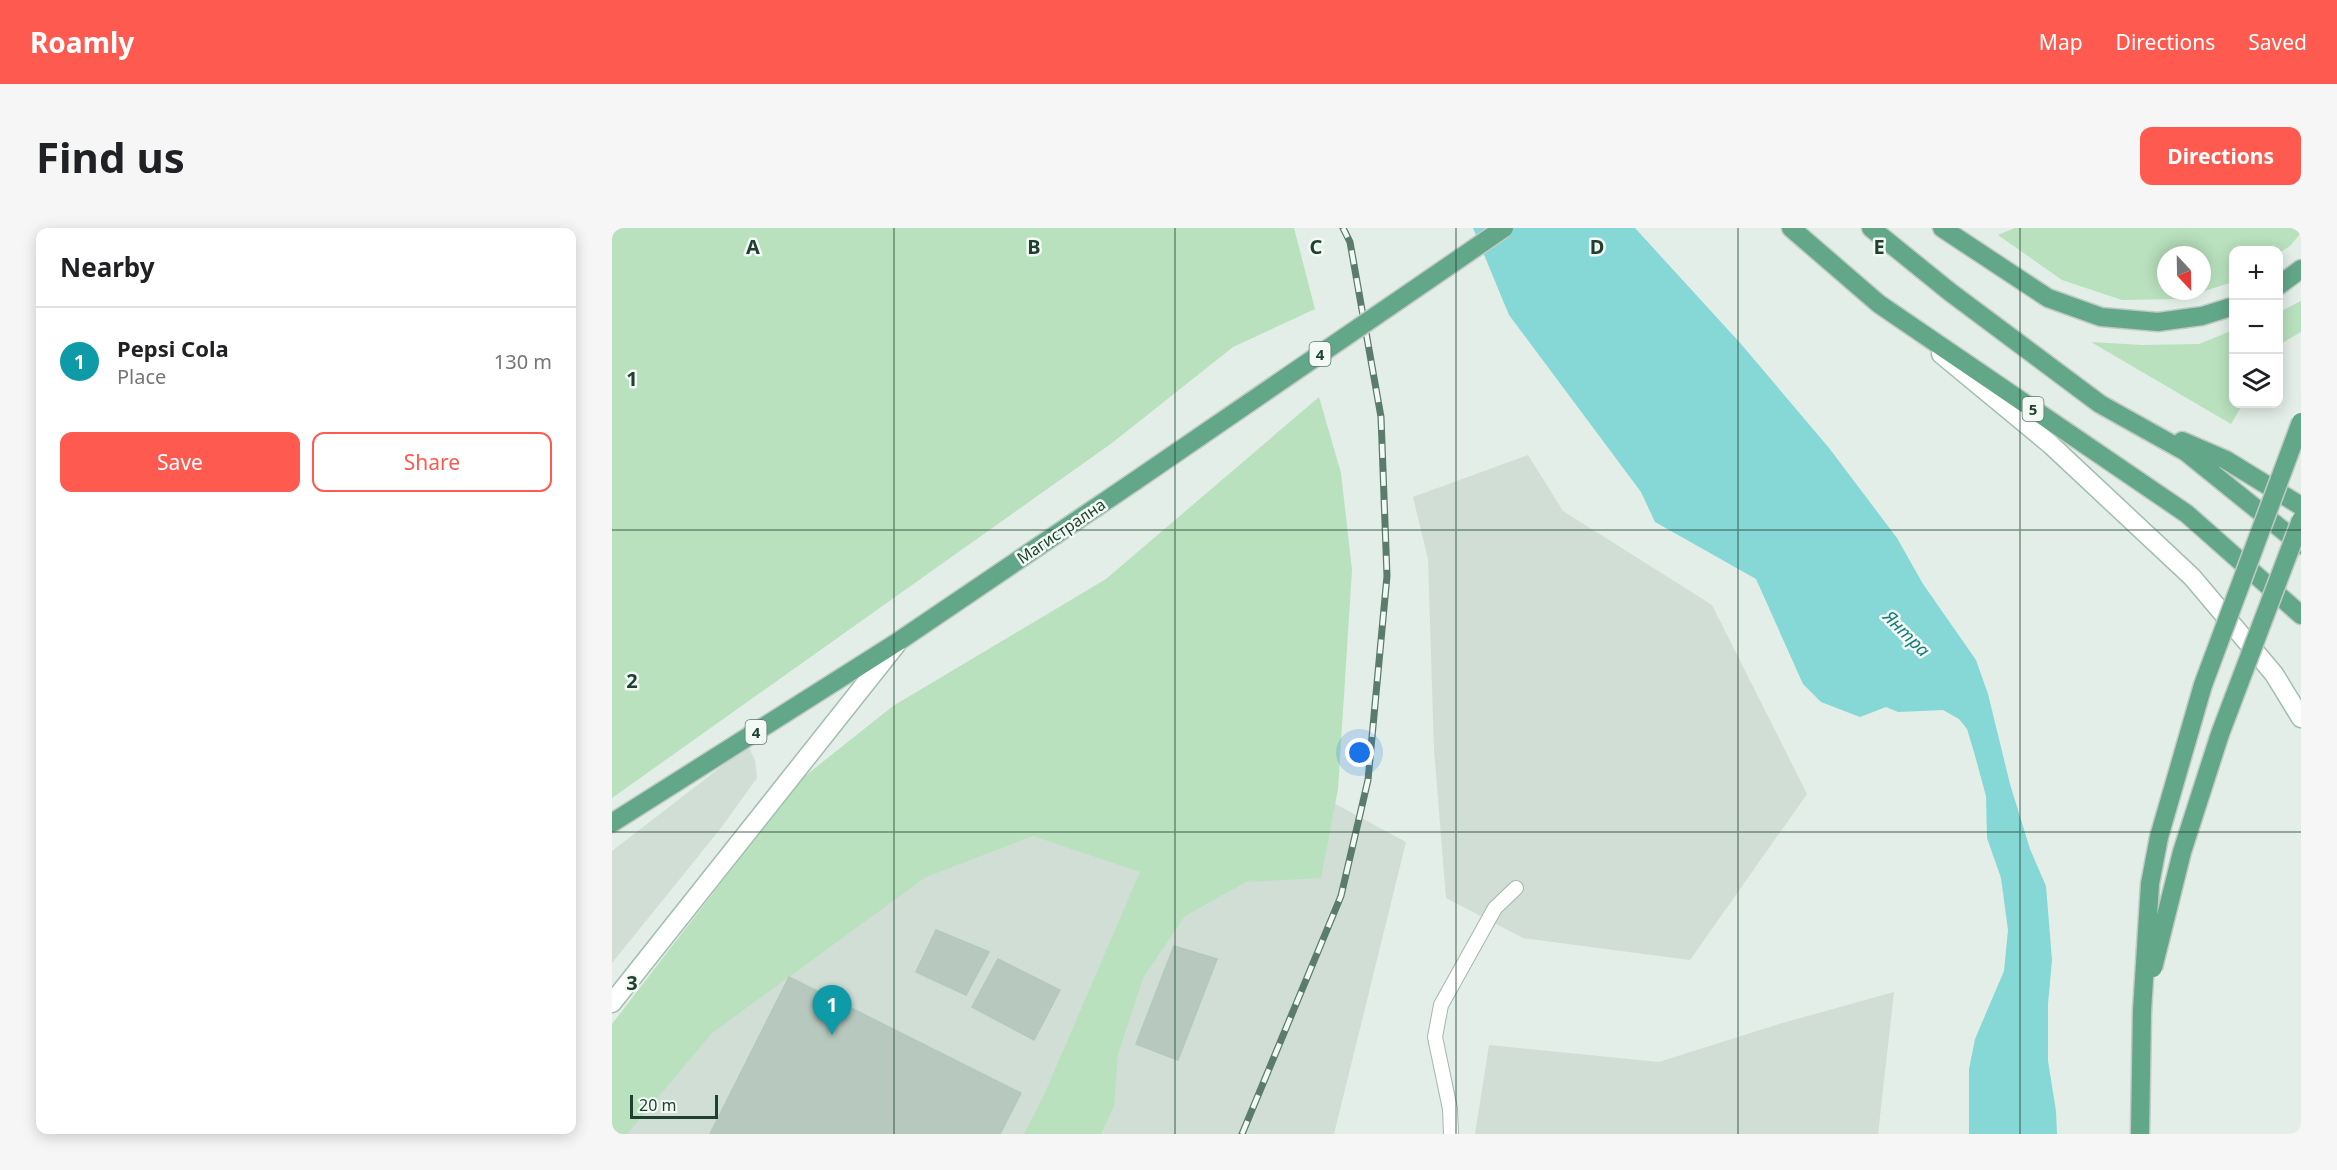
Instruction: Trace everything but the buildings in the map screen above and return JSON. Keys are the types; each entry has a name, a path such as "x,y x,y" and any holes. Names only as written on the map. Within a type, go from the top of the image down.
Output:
{"main road":[{"name":"Магистрална","path":"612,823 899,641 1504,228"},
{"name":"5","path":"1791,228 1879,304 2187,514 2301,615"},
{"path":"1871,228 1950,292 2100,404 2186,452 2301,545"},
{"path":"1942,228 2048,298 2101,317 2158,322 2202,316 2229,308"},
{"path":"2283,282 2301,269"},
{"path":"1879,304 2051,445 2192,577 2274,674 2301,718"},
{"path":"2100,404 2226,460 2301,506"},
{"path":"2140,1134 2142,1011 2150,884 2158,837 2203,685 2301,422"},
{"path":"2142,1011 2182,852 2220,734 2301,520"},
{"path":"612,1003 899,641"}],"lane":[{"path":"1451,1134 1450,1108 1436,1037 1441,1005 1495,908 1516,888"}],"shaded area":[{"path":"1528,455 1563,511 1712,605 1807,794 1690,960 1523,938 1446,898 1434,749 1428,559 1413,497"},
{"path":"1224,744 1406,842 1334,1134 612,1134 612,1126 948,764"},
{"path":"748,746 755,760 757,778 721,828 612,963 612,851"},
{"path":"1894,992 1878,1134 1475,1134 1489,1045 1659,1062 1779,1024"}],"green space":[{"path":"612,228 1294,228 1315,309 1233,347 1112,443 612,798"},
{"path":"2015,228 2301,228 2301,233 2283,250 2283,246 2229,246 2229,283 2211,289 2211,246 2157,246 2157,299 2122,300 2062,280 1998,235"},
{"path":"2301,301 2301,332 2283,343 2283,310"},
{"path":"2229,332 2229,408 2241,408 2231,424 2091,342 2142,345 2199,344"},
{"path":"1319,397 1341,473 1352,570 1338,789 1321,878 1246,882 1185,916 1143,978 1118,1054 1114,1106 1101,1134 1024,1134 1044,1095 1140,872 1033,836 926,877 712,1033 627,1134 612,1134 612,1024 800,780 893,706 1106,579"}],"water":[{"name":"Янтра","path":"1473,228 1635,228 1741,344 1829,448 1897,538 1923,584 1976,660 1988,694 2010,784 2030,849 2046,886 2052,960 2048,1004 2048,1061 2056,1111 2057,1134 1969,1134 1969,1069 1975,1039 2004,971 2008,930 2001,878 1987,838 1986,796 1967,729 1959,719 1943,710 1898,712 1886,707 1860,717 1821,702 1803,684 1756,579 1655,522 1641,492 1509,315"}],"railway":[{"path":"1242,1134 1341,896 1368,780 1387,576 1381,417 1350,242 1343,228"}],"place":[{"name":"Pepsi Cola","path":"832,1035"}]}
